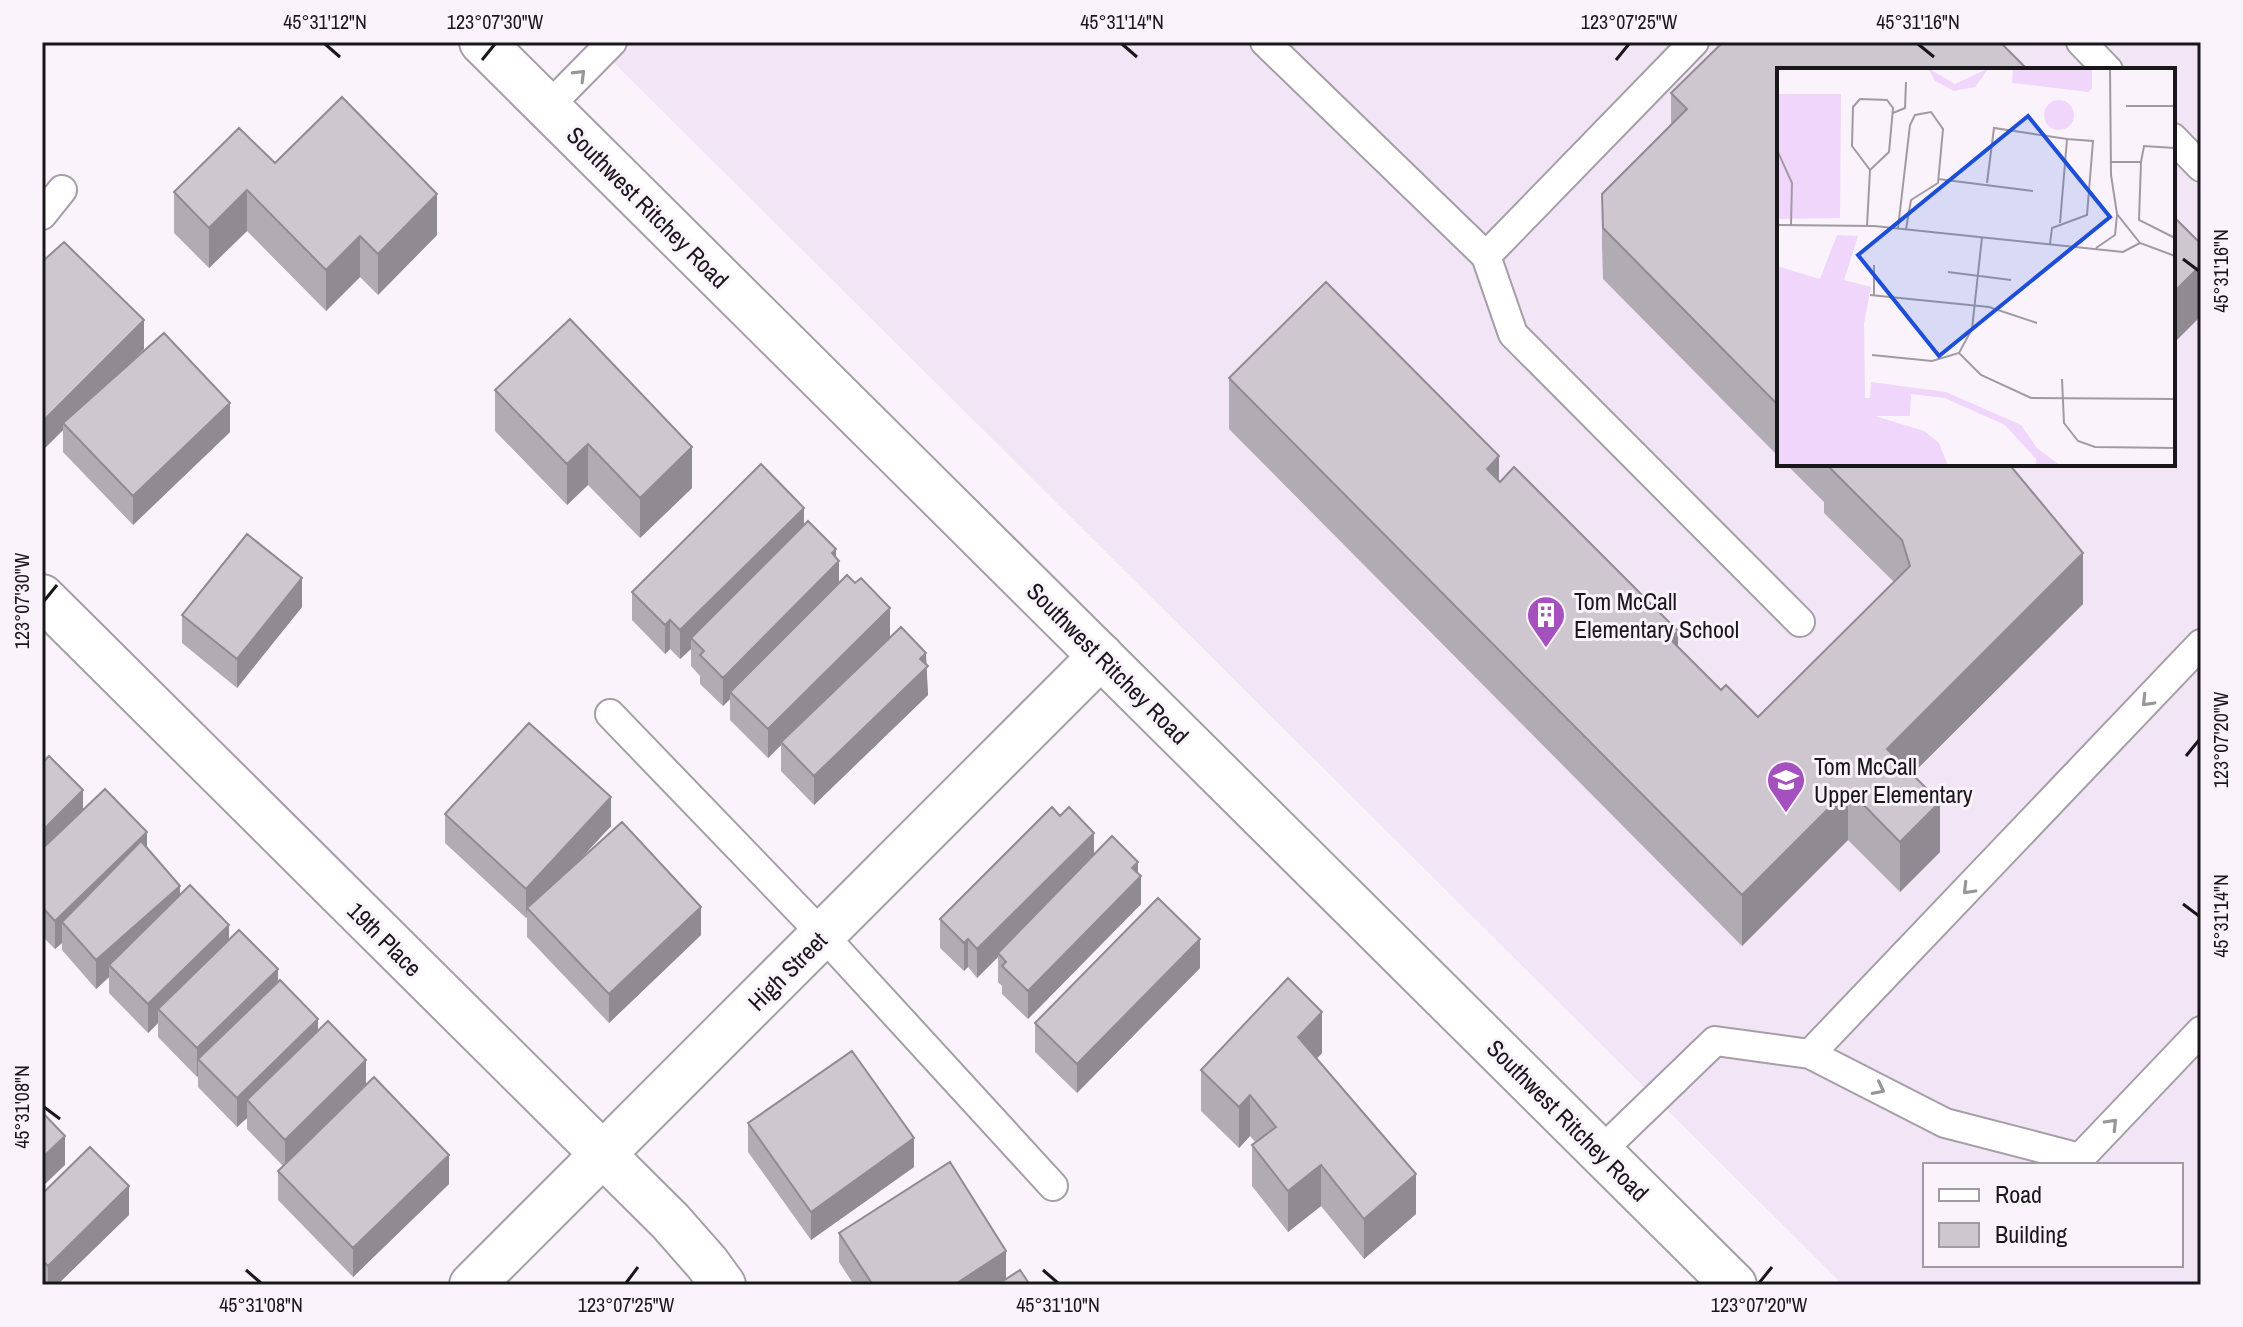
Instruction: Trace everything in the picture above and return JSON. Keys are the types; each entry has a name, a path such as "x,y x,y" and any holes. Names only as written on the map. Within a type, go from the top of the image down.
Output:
{"street":[{"name":"Southwest Ritchey Road","path":"493,45 548,107 1734,1285"},
{"name":"19th Place","path":"42,597 670,1221 723,1285"},
{"name":"High Street","path":"472,1285 1101,656"}],"lane":[{"path":"548,107 612,42"},
{"path":"1265,42 1486,256 1513,334 1800,622"},
{"path":"1486,256 1694,42"},
{"path":"2081,42 2106,68"},
{"path":"2175,140 2201,167"},
{"path":"42,215 62,190"},
{"path":"1810,1054 2201,644"},
{"path":"610,714 823,935 1053,1186"},
{"path":"1600,1152 1715,1041 1810,1054 1945,1123 2080,1158 2201,1031"}],"shaded area":[{"name":"Tom McCall Upper Elementary","path":"593,42 2201,42 2201,1278 2197,1285 1843,1285"}],"building":[{"path":"1723,42 2000,42 2026,68 1777,68 1777,404 1603,228 1602,194 1687,109 1671,93"},
{"path":"342,97 437,194 378,254 360,236 326,270 247,190 209,228 174,192 239,128 275,163"},
{"path":"2175,218 2201,244 2201,265 2175,291"},
{"path":"64,242 144,320 43,421 42,262"},
{"name":"Tom McCall Elementary School","path":"1326,282 1499,456 1487,469 1500,482 1514,467 1678,631 1670,639 1721,690 1726,685 1758,717 1910,566 1902,540 1828,466 2011,466 2083,553 1887,749 1940,802 1900,842 1848,789 1742,895 1229,378"},
{"path":"570,319 692,447 640,498 588,444 567,464 495,390"},
{"path":"164,333 230,403 133,496 63,423"},
{"path":"761,464 804,508 680,630 670,620 665,625 632,592"},
{"path":"808,521 836,549 832,553 839,561 723,678 700,655 704,651 691,638"},
{"path":"247,534 302,578 237,659 182,615"},
{"path":"847,575 855,583 861,578 890,608 768,729 730,692"},
{"path":"901,627 926,653 920,659 928,666 814,776 781,742"},
{"path":"529,723 611,797 526,889 445,814"},
{"path":"49,756 83,790 42,831 42,763"},
{"path":"105,789 147,832 55,921 42,907 42,849"},
{"path":"1052,807 1060,816 1069,807 1094,833 977,949 968,939 964,943 940,919"},
{"path":"622,822 701,907 609,994 527,908"},
{"path":"1112,836 1138,862 1132,868 1141,876 1028,991 1002,966 1006,962 998,953"},
{"path":"141,841 180,886 96,960 62,922"},
{"path":"190,885 229,925 148,1004 109,965"},
{"path":"1158,898 1200,939 1077,1064 1035,1023"},
{"path":"239,930 278,969 197,1048 158,1009"},
{"path":"1288,978 1322,1012 1298,1037 1416,1174 1364,1219 1321,1165 1288,1191 1252,1145 1276,1127 1250,1095 1239,1107 1201,1070"},
{"path":"280,980 318,1019 237,1098 198,1059"},
{"path":"328,1021 366,1060 285,1140 247,1100"},
{"path":"852,1051 914,1138 811,1212 748,1123"},
{"path":"374,1077 449,1155 353,1248 278,1171"},
{"path":"42,1112 65,1136 42,1158"},
{"path":"90,1147 129,1186 48,1266 42,1260 42,1194"},
{"path":"950,1162 1006,1251 954,1285 873,1285 839,1233"},
{"path":"1020,1270 1030,1285 997,1285"}],"place":[{"name":"Tom McCall Elementary School","path":"1546,649"},
{"name":"Tom McCall Upper Elementary","path":"1786,814"}]}
